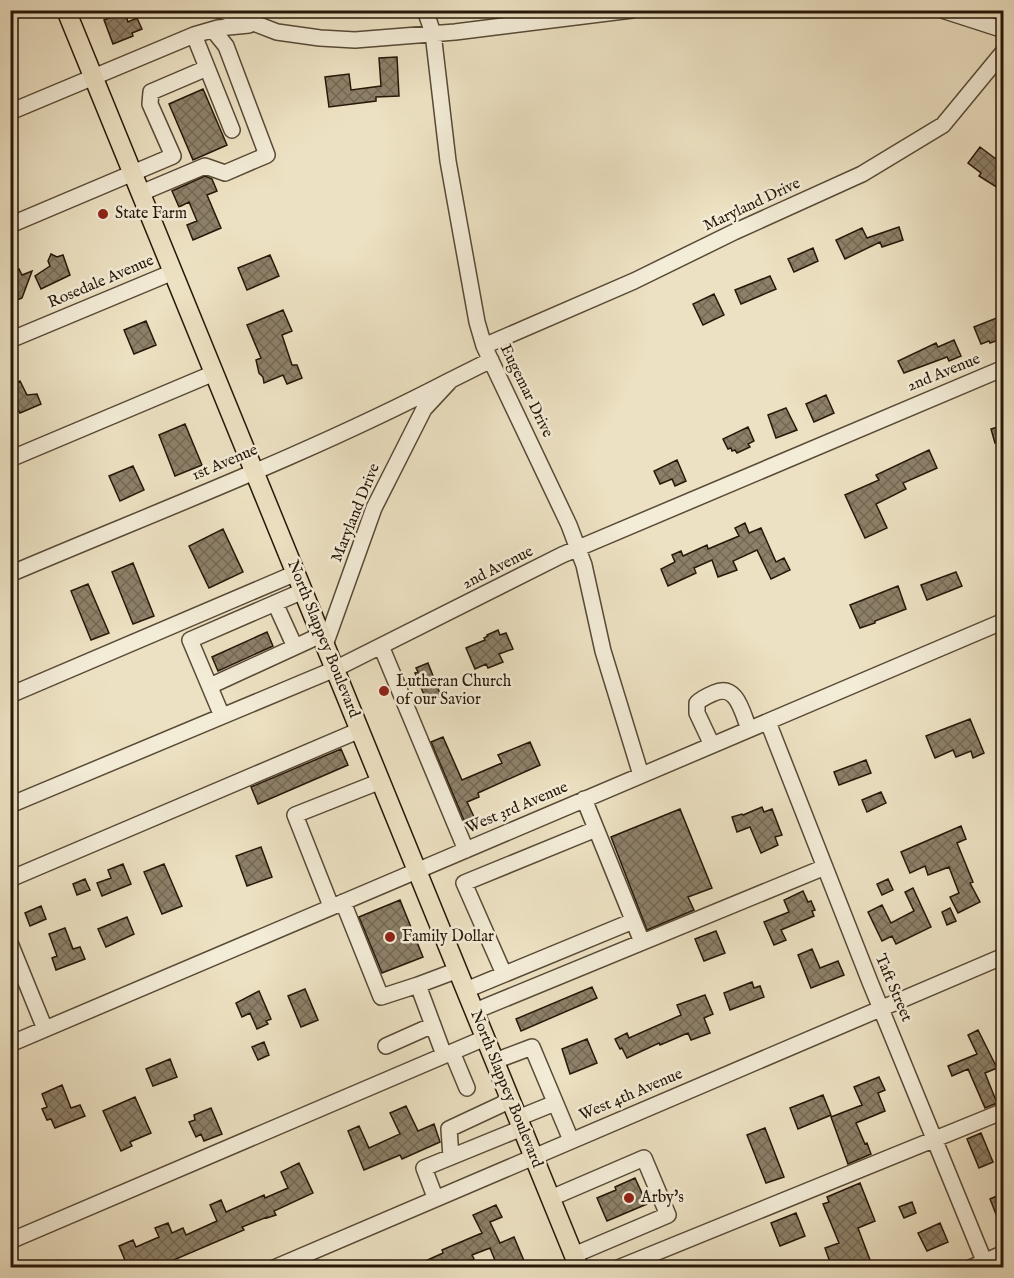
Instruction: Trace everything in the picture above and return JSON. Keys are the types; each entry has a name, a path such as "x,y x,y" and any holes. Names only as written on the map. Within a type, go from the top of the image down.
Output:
{"main road":[{"name":"North Slappey Boulevard","path":"66,10 577,1261"}],"street":[{"path":"220,10 277,32 344,39 433,33 632,10"},
{"name":"Eugemar Drive","path":"424,10 433,33 448,161 477,322 488,353 548,478 584,565 603,651 641,775"},
{"path":"942,10 1004,30"},
{"path":"10,112 194,35 254,24"},
{"path":"141,192 206,166 225,173 267,155 226,46 213,30"},
{"path":"194,35 232,130"},
{"name":"Maryland Drive","path":"323,640 383,487 424,409 451,380 488,353 735,231 862,174 943,124 1004,51"},
{"path":"10,225 173,156 150,104 151,92 207,68"},
{"name":"Rosedale Avenue","path":"10,340 173,272"},
{"name":"2nd Avenue","path":"10,805 335,669 578,549 1004,368"},
{"path":"10,459 214,373"},
{"name":"1st Avenue","path":"10,574 303,451 451,380"},
{"path":"10,695 296,573"},
{"path":"222,716 190,640 303,591"},
{"path":"275,603 295,647"},
{"name":"West 3rd Avenue","path":"10,1044 1004,621"},
{"path":"210,686 295,647 323,640"},
{"path":"381,646 466,850"},
{"path":"712,745 698,713 697,703 702,698 720,690 729,691 735,696 749,729"},
{"name":"Taft Street","path":"768,722 935,1138 981,1265"},
{"path":"10,879 360,730"},
{"path":"381,781 295,815 381,997 458,970"},
{"path":"584,799 642,942"},
{"path":"504,974 464,883 596,829"},
{"path":"475,1011 825,867"},
{"path":"466,990 633,921"},
{"path":"10,943 45,1029"},
{"name":"West 4th Avenue","path":"274,1268 435,1197 1004,956"},
{"path":"418,985 433,1025 467,1088"},
{"path":"386,1046 433,1025"},
{"path":"10,1241 486,1038"},
{"path":"495,1061 532,1047 571,1140"},
{"path":"451,1157 450,1128 511,1100"},
{"path":"435,1197 424,1168 520,1123 555,1103"},
{"path":"618,1268 1004,1111"},
{"path":"551,1198 644,1158 668,1215 577,1261"},
{"path":"981,1265 1004,1253"}],"building":[{"path":"125,12 128,22 137,18 142,29 132,33 133,36 113,44 104,20"},
{"path":"397,57 399,96 376,97 376,101 329,107 325,77 349,74 351,90 381,86 379,58"},
{"path":"203,89 227,145 193,160 169,104"},
{"path":"980,147 1004,165 1004,180 998,188 979,176 981,173 968,163"},
{"path":"205,176 212,179 217,191 207,195 221,228 193,240 187,225 197,221 189,202 179,207 172,191"},
{"path":"899,227 903,240 882,247 880,242 845,259 836,240 862,228 867,238"},
{"path":"813,248 818,261 794,272 788,259"},
{"path":"51,254 57,257 63,255 70,275 41,289 35,276 50,266 48,261"},
{"path":"270,255 279,276 247,290 238,268"},
{"path":"19,269 22,275 32,271 22,298 10,303 10,273"},
{"path":"770,276 776,289 741,304 735,290"},
{"path":"714,294 724,315 703,325 693,304"},
{"path":"283,310 292,331 282,335 292,365 297,365 302,378 287,384 283,375 264,383 256,360 261,358 247,325"},
{"path":"1004,315 1004,338 981,344 974,327"},
{"path":"146,321 156,345 134,354 124,330"},
{"path":"954,340 961,356 949,361 947,357 904,373 898,361 936,343 938,347"},
{"path":"20,381 27,395 37,394 41,404 20,413 10,397 10,387"},
{"path":"826,395 834,413 814,422 806,404"},
{"path":"786,408 797,430 776,438 768,415"},
{"path":"185,424 202,465 175,476 159,435"},
{"path":"1004,425 1004,440 995,443 991,429"},
{"path":"748,427 754,441 748,444 750,447 737,453 731,448 728,449 723,439"},
{"path":"929,450 937,468 903,483 906,489 876,504 887,528 865,538 845,495 879,480 876,475"},
{"path":"677,460 686,481 675,486 672,479 660,484 654,471"},
{"path":"133,466 144,490 120,501 109,476"},
{"path":"745,523 749,533 761,528 776,562 784,558 790,570 771,579 757,550 733,561 737,570 718,577 712,560 694,568 696,573 668,586 661,569 675,562 672,555 681,551 683,556 707,545 708,549 739,536 735,528"},
{"path":"223,529 243,572 209,588 189,546"},
{"path":"133,563 154,616 133,624 112,572"},
{"path":"956,572 962,586 927,600 921,585"},
{"path":"88,584 109,633 91,640 71,591"},
{"path":"898,586 906,609 860,628 850,605"},
{"path":"498,630 500,635 506,633 513,649 499,654 503,662 488,668 486,664 475,669 466,648 485,640 487,635"},
{"path":"267,632 273,646 218,671 212,657"},
{"path":"428,663 441,696 427,702 415,673 418,672 416,668"},
{"path":"970,719 984,753 973,758 971,751 956,757 953,750 935,758 926,736"},
{"path":"443,737 462,780 502,763 498,755 530,742 540,765 478,793 479,797 467,802 476,821 466,825 431,742"},
{"path":"341,749 348,765 258,804 251,787"},
{"path":"866,760 871,773 839,785 834,772"},
{"path":"881,792 886,803 867,812 862,800"},
{"path":"762,807 764,812 772,809 782,835 775,837 778,845 761,853 750,827 737,832 732,817"},
{"path":"680,809 712,888 688,897 694,910 647,930 611,837"},
{"path":"961,826 966,839 957,843 973,882 970,883 980,902 958,913 950,897 959,893 949,867 928,875 925,866 910,873 901,852"},
{"path":"261,847 272,877 247,886 236,856"},
{"path":"123,864 131,884 102,896 97,883 111,878 108,870"},
{"path":"164,864 182,906 162,914 144,872"},
{"path":"85,879 90,890 77,895 73,884"},
{"path":"888,879 893,890 882,895 877,884"},
{"path":"913,888 931,927 896,944 892,936 882,941 868,912 882,905 891,923 914,911 905,892"},
{"path":"803,891 815,910 812,911 814,916 781,930 786,940 774,945 764,922 789,912 784,900"},
{"name":"Family Dollar","path":"400,900 423,957 382,973 359,917"},
{"path":"41,906 46,919 30,926 25,913"},
{"path":"950,908 956,921 947,925 942,912"},
{"path":"127,917 134,934 106,947 98,929"},
{"path":"65,928 73,949 80,947 85,959 56,970 52,958 57,956 49,934"},
{"path":"716,931 725,953 704,961 695,939"},
{"path":"812,949 820,968 838,961 844,975 811,988 798,955"},
{"path":"752,982 754,988 760,986 764,997 730,1010 724,993"},
{"path":"592,987 597,998 521,1031 516,1019"},
{"path":"305,989 318,1020 301,1027 288,996"},
{"path":"259,991 271,1019 266,1021 268,1024 257,1029 250,1013 242,1017 236,1003"},
{"path":"705,995 713,1014 704,1018 710,1033 691,1040 688,1033 627,1058 622,1048 620,1049 615,1039 627,1033 629,1038 681,1015 677,1005"},
{"path":"978,1030 997,1068 985,1073 997,1103 985,1108 968,1069 952,1076 948,1066 977,1054 968,1035"},
{"path":"587,1039 597,1063 570,1074 562,1049"},
{"path":"264,1042 269,1055 258,1060 252,1047"},
{"path":"170,1059 177,1077 153,1086 146,1069"},
{"path":"879,1077 885,1090 878,1093 885,1111 856,1123 871,1154 848,1164 831,1117 862,1105 854,1087"},
{"path":"62,1085 71,1108 80,1105 85,1116 55,1128 51,1119 47,1120 42,1109 47,1107 42,1094"},
{"path":"823,1095 831,1115 798,1129 790,1108"},
{"path":"135,1097 151,1133 130,1142 132,1146 121,1151 103,1111"},
{"path":"406,1106 418,1131 434,1124 440,1142 402,1159 400,1155 364,1170 348,1131 359,1126 369,1148 400,1134 390,1113"},
{"path":"211,1108 222,1134 204,1141 201,1134 196,1137 189,1122 195,1120 194,1115"},
{"path":"765,1128 784,1177 766,1183 747,1135"},
{"path":"981,1133 993,1162 979,1168 967,1139"},
{"path":"299,1163 313,1193 274,1211 276,1215 242,1227 244,1230 155,1268 136,1268 133,1262 127,1265 119,1246 133,1240 136,1247 159,1237 155,1228 168,1223 172,1233 183,1228 186,1235 217,1221 210,1205 221,1200 226,1212 264,1195 265,1198 288,1188 281,1172"},
{"path":"635,1178 647,1204 607,1221 597,1198"},
{"path":"860,1183 875,1221 858,1228 873,1268 832,1268 825,1248 839,1243 823,1204 829,1202 827,1197"},
{"path":"1004,1193 1004,1232 1003,1232 990,1199"},
{"path":"912,1202 916,1213 904,1218 899,1207"},
{"path":"496,1205 502,1217 490,1222 500,1243 514,1237 527,1268 498,1268 490,1248 472,1255 474,1259 458,1266 456,1260 437,1268 410,1268 443,1253 442,1250 482,1233 473,1215"},
{"path":"796,1213 805,1236 780,1246 771,1223"},
{"path":"940,1223 948,1242 927,1251 918,1233"}],"place":[{"name":"State Farm","path":"103,214"},
{"name":"Lutheran Church of our Savior","path":"384,691"},
{"name":"Family Dollar","path":"390,937"},
{"name":"Arby's","path":"629,1198"}]}
